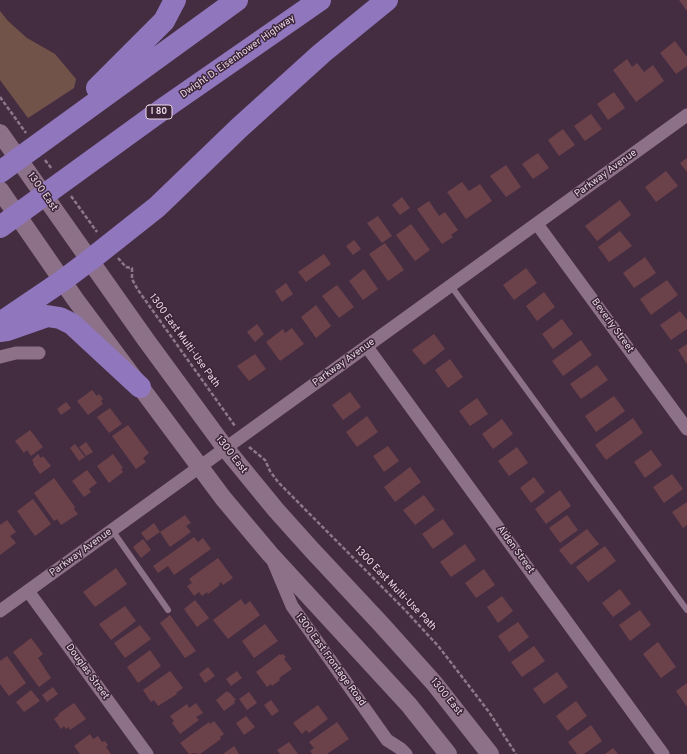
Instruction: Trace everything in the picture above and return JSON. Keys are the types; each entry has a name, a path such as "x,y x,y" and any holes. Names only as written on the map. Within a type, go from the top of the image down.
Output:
{"highway":[{"path":"51,134 164,21 175,0"},
{"path":"0,172 237,0"},
{"name":"Dwight D. Eisenhower Highway","path":"0,227 163,109 320,0"},
{"path":"0,323 62,281 157,206 239,128 317,58 387,0"},
{"path":"0,331 47,316 60,318 72,324 140,387"}],"main road":[{"name":"1300 East","path":"0,133 146,340 226,449 306,544 434,683 490,754"},
{"path":"0,190 46,255 62,281 227,503 270,554 409,704 448,754"}],"street":[{"name":"Parkway Avenue","path":"0,611 687,115"},
{"name":"Beverly Street","path":"537,224 687,429"},
{"name":"Alden Street","path":"367,347 663,754"},
{"path":"0,357 16,353 39,353"},
{"name":"1300 East Frontage Road","path":"270,554 292,606 387,740 400,752"},
{"name":"Douglas Street","path":"28,591 147,754"}],"lane":[{"path":"451,286 687,610"},
{"path":"112,530 168,610"}],"path":[{"path":"0,97 28,137"},
{"path":"42,155 55,174"},
{"path":"68,192 93,227"},
{"name":"1300 East Multi-Use Path","path":"126,267 132,268 132,279 138,290 235,426"},
{"name":"1300 East Multi-Use Path","path":"250,448 265,460 269,465 270,471 278,482 405,610 439,647 489,712 516,754"}],"shaded area":[{"path":"0,11 8,21 27,38 55,54 76,79 74,88 28,118 0,80"}],"building":[{"path":"679,0 687,0 687,11"},
{"path":"675,41 687,57 687,66 676,74 660,53"},
{"path":"627,59 632,67 637,63 644,72 653,65 664,81 636,102 613,70"},
{"path":"614,92 625,108 608,120 597,104"},
{"path":"591,114 602,129 585,141 574,126"},
{"path":"563,129 575,145 559,156 548,140"},
{"path":"538,153 549,168 533,179 522,164"},
{"path":"687,158 687,172 680,163"},
{"path":"506,165 521,187 506,197 490,176"},
{"path":"666,171 678,186 656,202 645,187"},
{"path":"462,182 469,191 480,184 492,201 466,219 447,192"},
{"path":"402,197 410,208 400,215 392,205"},
{"path":"620,200 631,215 597,241 585,226"},
{"path":"429,201 439,216 445,212 458,230 451,235 453,237 442,244 417,209"},
{"path":"378,216 392,236 382,243 367,223"},
{"path":"411,224 430,250 415,261 396,235"},
{"path":"620,231 632,246 609,262 598,247"},
{"path":"354,240 361,249 353,255 346,246"},
{"path":"385,243 404,270 388,281 369,254"},
{"path":"324,254 331,264 306,282 298,272"},
{"path":"645,257 656,273 634,288 623,273"},
{"path":"526,268 537,283 514,300 503,285"},
{"path":"364,269 378,289 363,300 349,281"},
{"path":"667,280 678,295 651,315 640,299"},
{"path":"286,283 293,294 282,302 275,291"},
{"path":"337,285 354,307 339,318 322,296"},
{"path":"544,292 555,307 537,321 526,306"},
{"path":"316,305 331,326 316,338 301,317"},
{"path":"680,311 687,320 687,329 671,340 660,325"},
{"path":"562,319 573,334 553,349 542,334"},
{"path":"257,324 264,334 255,342 247,332"},
{"path":"292,328 304,344 280,361 266,342 283,329 285,333"},
{"path":"434,334 445,349 424,365 412,350"},
{"path":"581,340 592,355 563,376 552,361"},
{"path":"687,344 687,364 678,350"},
{"path":"255,354 266,369 249,381 237,366"},
{"path":"450,359 463,377 448,388 435,370"},
{"path":"597,365 608,380 581,399 570,384"},
{"path":"92,390 97,396 99,394 103,399 101,401 103,404 88,415 77,401"},
{"path":"350,392 361,407 343,420 332,405"},
{"path":"614,396 625,411 596,432 585,416"},
{"path":"477,398 488,414 470,426 459,411"},
{"path":"66,402 71,408 61,415 57,409"},
{"path":"110,408 122,424 109,433 97,417"},
{"path":"367,416 378,432 357,447 346,432"},
{"path":"633,418 643,433 606,460 595,445"},
{"path":"502,419 513,434 493,449 482,434"},
{"path":"128,425 149,453 143,458 146,462 136,469 112,436"},
{"path":"30,430 43,447 31,456 27,450 24,453 15,441"},
{"path":"86,442 93,452 86,456 79,447"},
{"path":"75,444 85,457 79,461 70,448"},
{"path":"388,446 399,461 384,472 373,456"},
{"path":"517,447 528,463 509,476 498,461"},
{"path":"651,450 662,465 645,478 634,462"},
{"path":"38,454 41,458 43,456 51,466 40,474 32,460"},
{"path":"113,454 123,468 121,469 123,472 109,483 97,466"},
{"path":"410,467 421,482 395,502 384,487"},
{"path":"87,470 97,483 89,489 91,492 84,497 72,481"},
{"path":"672,474 683,489 664,503 653,487"},
{"path":"534,477 545,492 531,503 520,488"},
{"path":"54,478 75,507 74,509 78,514 61,525 57,519 54,521 34,493"},
{"path":"560,490 571,506 546,524 535,509"},
{"path":"424,495 435,510 415,525 403,510"},
{"path":"33,499 51,524 35,536 17,511"},
{"path":"687,502 687,525 683,528 672,512"},
{"path":"185,515 191,523 186,526 191,532 170,547 160,532"},
{"path":"567,515 578,530 560,543 549,528"},
{"path":"443,519 454,534 433,549 422,534"},
{"path":"7,520 16,532 10,536 16,543 0,555 0,525"},
{"path":"154,523 160,532 147,541 141,533"},
{"path":"587,529 599,544 571,565 559,550"},
{"path":"194,537 198,542 203,538 211,549 174,575 168,566 158,573 153,566"},
{"path":"143,539 151,550 141,558 133,547"},
{"path":"465,544 476,560 451,577 440,562"},
{"path":"605,546 616,561 588,582 576,567"},
{"path":"218,558 233,578 223,585 221,582 219,584 220,585 208,594 207,592 202,596 199,592 194,596 187,586 192,583 189,579"},
{"path":"116,568 127,584 95,607 83,592"},
{"path":"484,569 495,585 476,598 465,583"},
{"path":"620,589 631,604 613,617 602,603"},
{"path":"502,596 513,611 498,623 487,607"},
{"path":"241,599 245,605 250,601 260,615 228,639 213,620"},
{"path":"195,600 209,618 197,627 184,609"},
{"path":"125,606 136,621 111,640 99,624"},
{"path":"640,610 651,625 630,641 619,625"},
{"path":"170,615 196,651 185,658 160,623"},
{"path":"518,622 529,637 509,652 498,636"},
{"path":"265,624 278,641 254,658 242,641"},
{"path":"140,625 151,639 125,658 114,643"},
{"path":"31,638 43,654 38,658 51,678 39,687 13,652"},
{"path":"658,642 676,667 661,678 643,654"},
{"path":"534,646 545,661 522,677 511,662"},
{"path":"150,650 161,666 138,683 127,667"},
{"path":"280,654 283,654 286,657 284,659 292,669 279,678 280,680 272,686 271,684 267,687 256,672"},
{"path":"7,656 26,683 9,696 0,684 0,661"},
{"path":"208,667 215,676 205,683 199,674"},
{"path":"170,671 183,688 176,693 177,694 158,706 154,700 151,702 143,690"},
{"path":"237,671 242,678 231,686 226,679"},
{"path":"557,672 568,687 544,704 533,689"},
{"path":"687,683 687,707 676,691"},
{"path":"53,687 58,694 47,702 42,695"},
{"path":"31,690 40,701 24,712 16,702"},
{"path":"227,691 236,700 234,701 235,703 224,711 216,700"},
{"path":"249,692 257,703 247,710 239,699"},
{"path":"271,700 279,711 272,716 264,705"},
{"path":"576,701 587,716 567,731 556,716"},
{"path":"74,703 86,719 70,730 69,727 66,729 64,726 61,729 54,719 59,715 58,714"},
{"path":"196,703 203,713 196,717 199,720 180,734 172,723 174,721 170,716 187,704 189,708"},
{"path":"318,705 328,719 309,733 306,730 302,734 293,723"},
{"path":"246,716 255,727 244,735 236,723"},
{"path":"214,721 224,734 220,737 221,739 200,754 189,754 180,743 209,722 210,724"},
{"path":"337,722 349,739 327,754 312,754 310,751 314,748 309,742"},
{"path":"591,725 602,741 584,754 577,754 568,742"},
{"path":"90,734 93,739 98,736 102,742 105,741 108,745 106,747 111,754 80,754 74,746"},
{"path":"289,742 298,754 280,754 277,750"},
{"path":"234,746 239,754 223,754"},
{"path":"613,748 618,754 605,754"}]}
